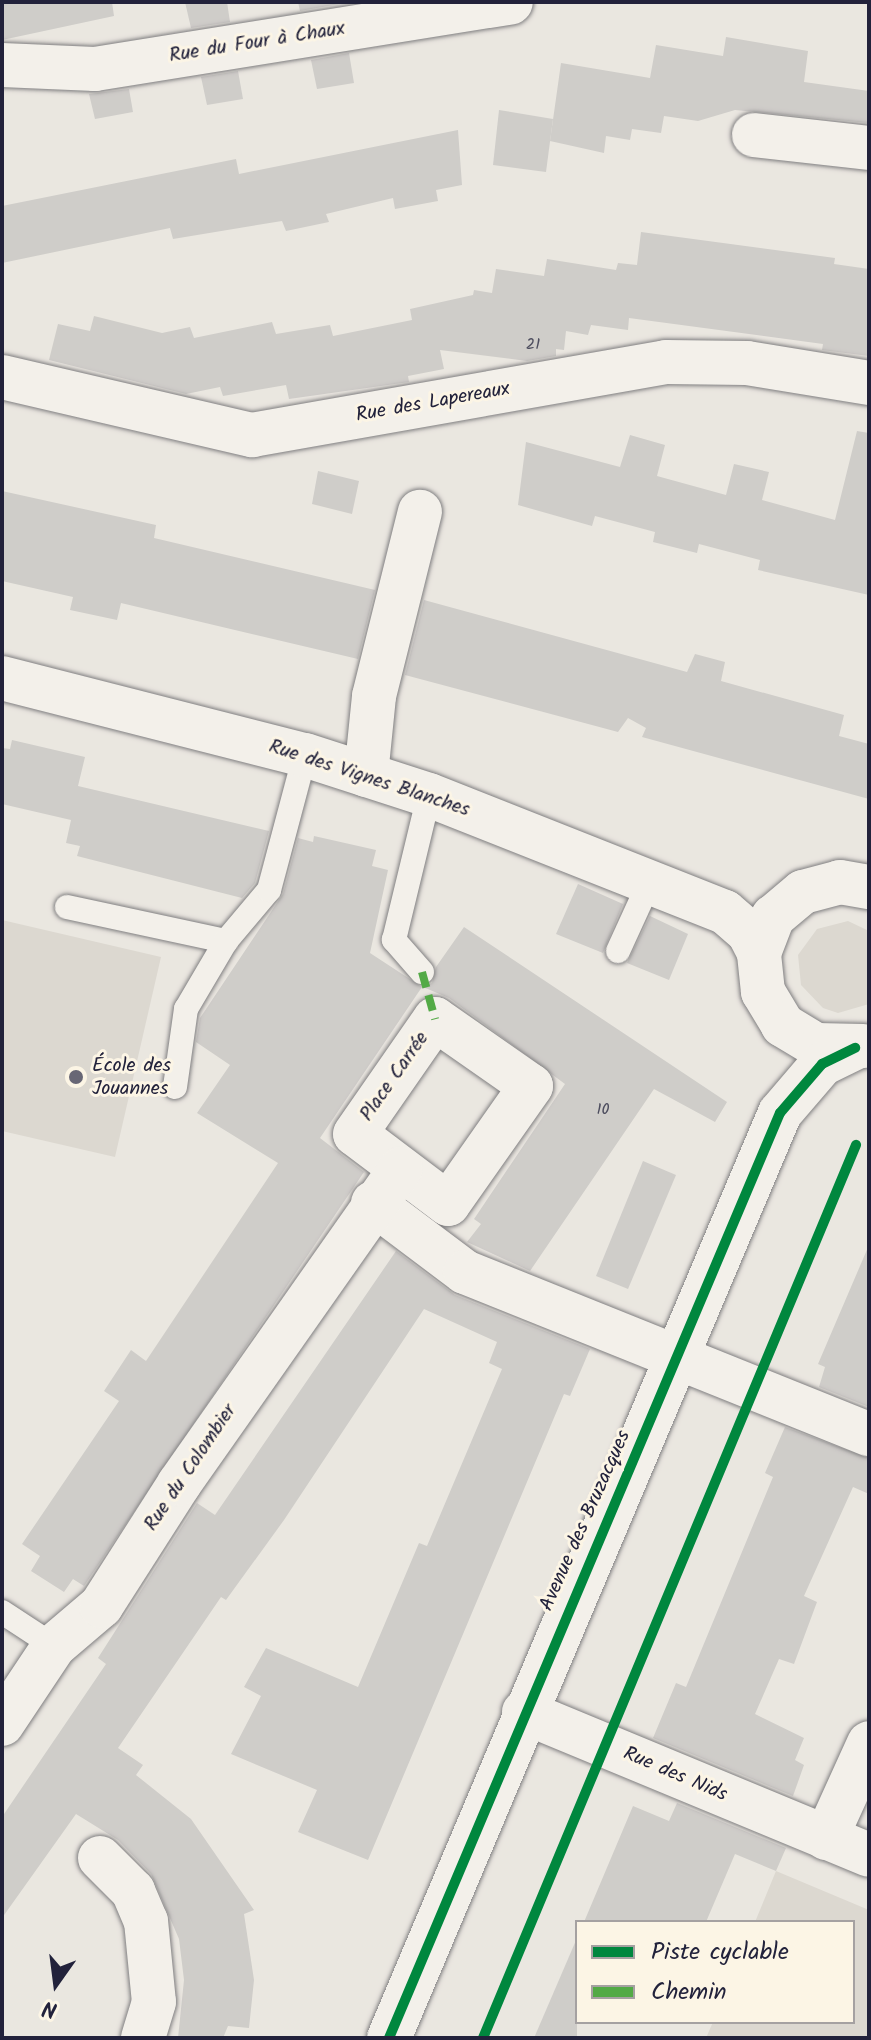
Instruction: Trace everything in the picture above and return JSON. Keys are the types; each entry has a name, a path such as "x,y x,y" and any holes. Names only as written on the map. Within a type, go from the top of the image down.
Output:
{"street":[{"name":"Rue du Four à Chaux","path":"2,65 95,69 511,2"},
{"path":"754,135 869,148"},
{"name":"Rue des Lapereaux","path":"2,377 252,435 666,362 747,363 869,383"},
{"path":"366,775 374,696 420,512"},
{"name":"Rue des Vignes Blanches","path":"2,678 305,755 429,795 725,912 766,935"},
{"path":"766,935 787,902 821,885 869,887"},
{"name":"Avenue des Bruzacques","path":"389,2038 524,1712 780,1113 785,1063 778,1019 763,992 766,935"},
{"path":"778,1019 816,1045 862,1046"},
{"name":"Avenue des Bruzacques","path":"780,1113 822,1064 862,1046"},
{"name":"Rue du Colombier","path":"2,1724 54,1646 101,1606 179,1484 373,1203 400,1169"},
{"path":"373,1203 465,1272 679,1355 869,1434"},
{"name":"Rue des Nids","path":"524,1712 869,1855"},
{"path":"826,1838 869,1743"},
{"path":"100,1858 133,1891 146,1921 154,2002 143,2038"}],"lane":[{"path":"175,1087 186,1009 226,941 269,890 305,755"},
{"path":"422,972 394,940 429,795"},
{"path":"618,951 650,881"},
{"path":"67,907 226,941"},
{"path":"2,1612 54,1646"}],"shaded area":[{"path":"2,920 161,957 115,1157 2,1131"},
{"path":"848,921 869,931 869,1004 838,1013 823,1008 801,985 798,955 817,929"},
{"path":"776,1871 869,1910 869,2038 706,2038 712,2024 855,2024 855,1920 756,1920"}],"building":[{"path":"2,2 112,2 114,16 2,40"},
{"path":"185,2 227,2 230,22 191,28"},
{"path":"298,2 339,2 339,4 300,11"},
{"path":"726,37 808,51 804,82 869,91 869,123 735,110 698,121 664,116 661,133 632,129 630,140 606,136 604,153 550,141 561,63 650,78 656,45 723,56"},
{"path":"349,53 354,83 317,89 311,60"},
{"path":"238,71 243,99 207,105 201,77"},
{"path":"129,89 133,112 95,119 89,94"},
{"path":"499,110 553,119 546,172 493,165"},
{"path":"458,130 462,185 436,190 438,201 395,209 393,198 326,214 329,222 286,231 282,221 173,239 170,228 2,263 2,206 236,159 239,174"},
{"path":"641,232 835,258 834,264 869,269 869,356 822,350 823,344 629,318 628,330 591,325 588,335 566,331 564,350 556,349 556,356 527,361 440,350 444,369 408,376 409,382 289,399 286,385 223,396 220,387 186,394 49,360 58,324 90,331 94,316 162,333 190,327 194,338 272,322 276,334 330,325 333,336 412,320 410,309 473,295 474,290 492,293 496,269 544,276 547,259 616,270 618,263 637,265"},
{"path":"857,431 869,433 869,595 758,570 760,560 699,544 697,553 653,542 655,532 595,516 592,526 518,505 526,442 620,467 630,435 665,445 657,476 726,495 734,464 769,472 762,500 835,520"},
{"path":"318,471 359,481 352,514 312,504"},
{"path":"2,491 156,525 154,538 375,590 358,659 121,603 117,620 70,610 73,597 2,581"},
{"path":"424,600 687,672 695,654 725,662 721,681 844,715 839,736 869,744 869,799 642,737 646,728 628,718 618,732 405,675"},
{"path":"12,740 85,757 78,786 269,831 255,883 242,898 77,856 80,846 66,843 71,820 2,804 2,748 10,749"},
{"path":"314,836 376,850 372,866 388,870 370,953 422,987 320,1138 364,1172 84,1586 73,1579 64,1592 31,1571 40,1556 22,1544 119,1401 104,1391 131,1350 146,1361 278,1163 197,1113 230,1065 196,1042 200,1018 283,894 298,838 313,842"},
{"path":"578,884 623,904 603,953 556,934"},
{"path":"650,916 688,934 669,980 627,963"},
{"path":"464,927 727,1102 715,1122 654,1089 530,1271 467,1242 481,1224 474,1219 565,1084 449,998 423,987 432,983 436,967"},
{"path":"643,1161 676,1175 628,1289 596,1276"},
{"path":"869,1245 869,1407 819,1387 825,1367 818,1364"},
{"path":"396,1251 455,1295 590,1349 570,1396 564,1394 368,1860 298,1832 317,1790 231,1754 261,1696 244,1687 266,1648 358,1687 419,1543 427,1546 502,1369 489,1363 497,1342 424,1309 284,1520 226,1600 221,1597 118,1748 143,1765 136,1775 191,1819 254,1910 244,1914 254,1980 249,2028 228,2026 223,2038 178,2038 184,1980 179,1939 151,1874 118,1840 76,1814 2,1918 2,1817 106,1664 98,1658 197,1503 215,1515"},
{"path":"785,1427 869,1458 869,1494 853,1487 804,1596 817,1602 794,1664 779,1659 755,1714 804,1738 795,1760 804,1765 793,1796 653,1738 676,1683 686,1687 773,1477 765,1473"},
{"path":"677,1803 786,1848 776,1871 735,1854 707,1920 585,1920 633,1806 669,1821"},
{"path":"575,1943 577,2038 534,2038"}],"marked path":[{"path":"422,972 435,1019"}],"cycle path":[{"path":"389,2038 780,1113 822,1064 855,1048"},
{"path":"483,2038 856,1145"}],"place":[{"name":"École des Jouannes","path":"76,1077"}]}
